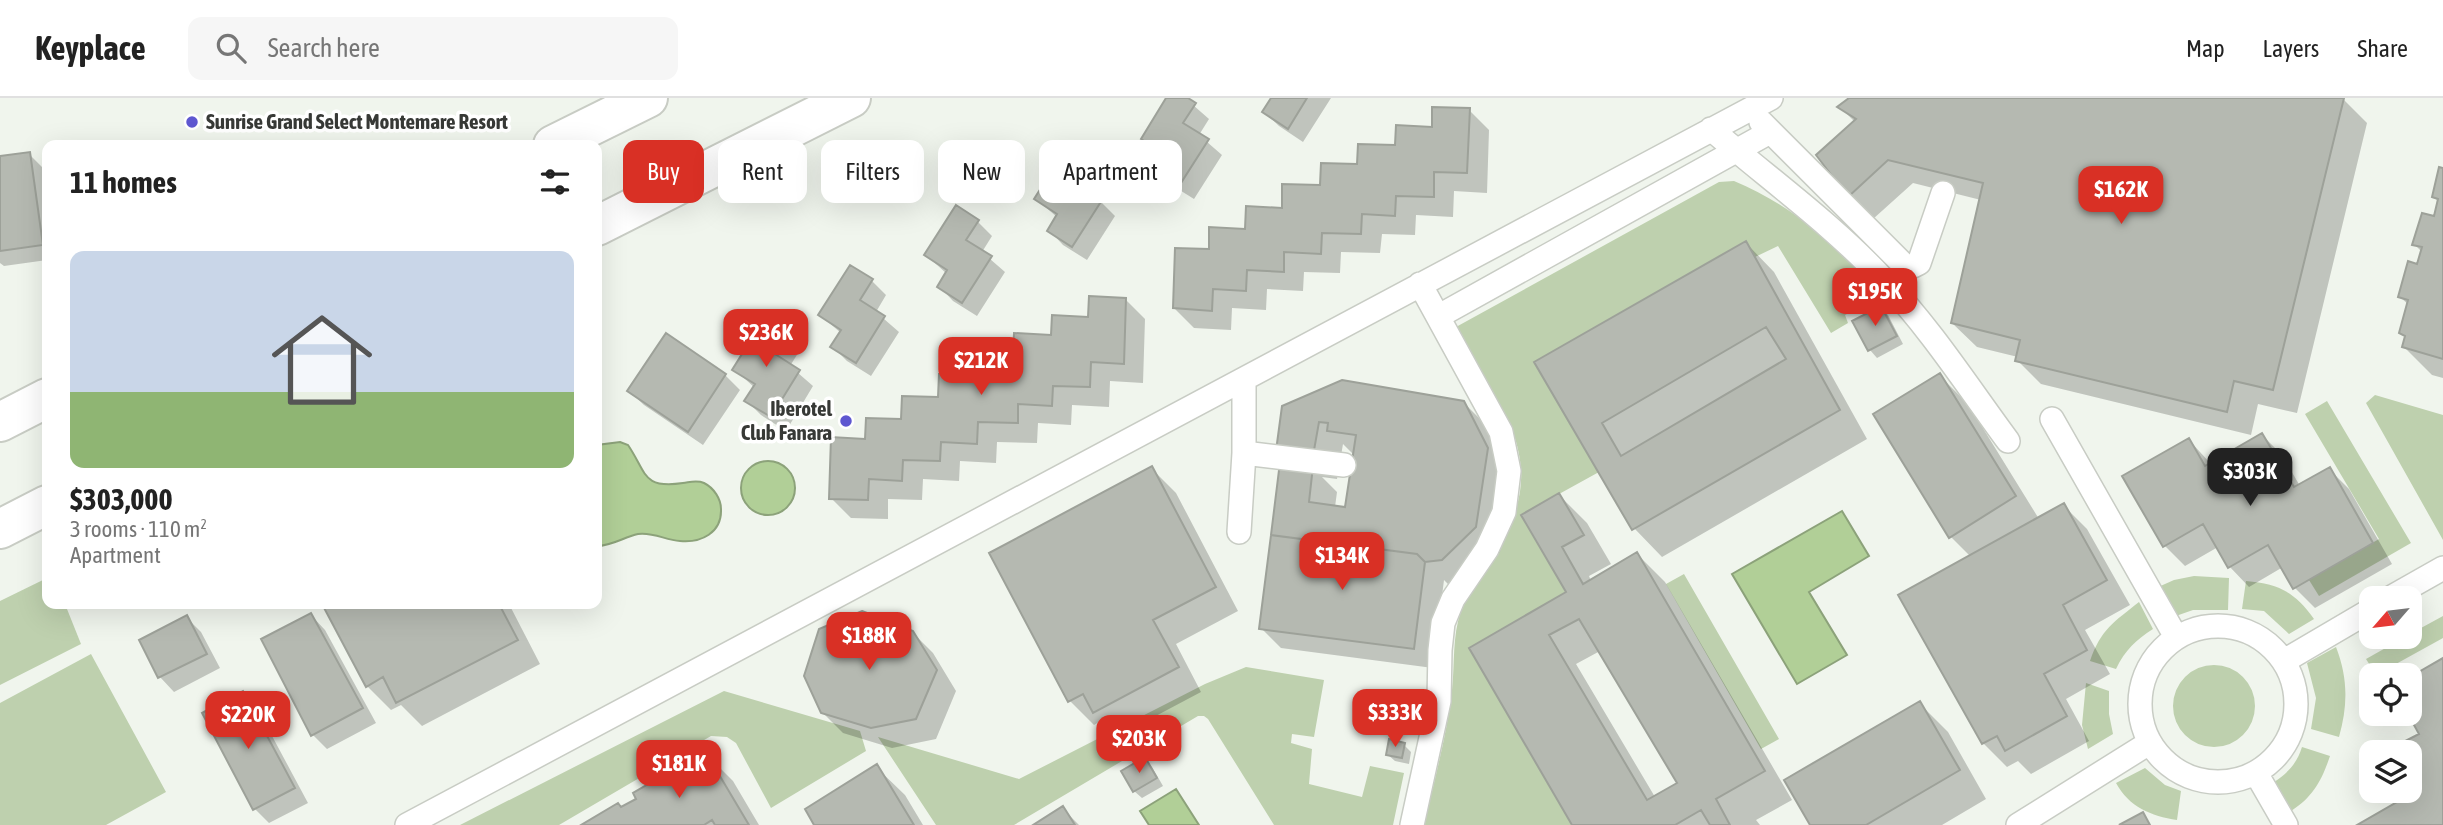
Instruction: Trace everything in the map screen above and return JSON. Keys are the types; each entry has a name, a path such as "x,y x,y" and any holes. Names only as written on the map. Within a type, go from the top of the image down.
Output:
{"main road":[{"path":"563,140 648,98"},
{"path":"602,223 850,98"},
{"path":"0,422 42,401"},
{"path":"0,528 42,507"}],"lane":[{"path":"407,825 1771,98"},
{"path":"1749,110 1905,266 1919,263 1943,193"},
{"path":"1711,129 1852,247 1884,280 1915,315 2008,441"},
{"path":"1439,316 1770,132"},
{"path":"1412,825 1439,701 1443,623 1453,598 1487,548 1504,512 1509,471 1501,432 1420,284"},
{"path":"1239,533 1244,453 1244,379"},
{"path":"2052,419 2176,637"},
{"path":"1244,453 1343,466"},
{"path":"2411,586 2443,568"},
{"path":"2284,661 2359,617"},
{"path":"2215,625 2236,627 2254,634 2284,661 2294,684 2296,710 2290,734 2277,757 2256,773 2240,780 2221,783 2196,780 2162,759 2149,743 2140,715 2142,684 2154,657 2176,637 2194,629 2215,625"},
{"path":"2018,825 2149,743"},
{"path":"2256,773 2286,825"}],"shaded area":[{"path":"1734,181 1774,201 1827,240 1873,287 1872,301 1845,315 1848,323 1831,333 1778,246 1755,257 1746,241 1534,362 1599,472 1521,515 1566,592 1470,648 1572,825 1424,825 1450,707 1455,640 1462,607 1509,527 1520,494 1521,476 1514,435 1456,327 1719,182"},
{"path":"2375,395 2443,415 2443,540 2366,403"},
{"path":"2327,401 2411,543 2319,596 2309,580 2379,539 2305,414"},
{"path":"620,442 628,445 647,477 660,484 699,482 711,488 721,505 720,517 714,530 702,538 688,541 638,534 602,546 602,444"},
{"path":"768,461 787,469 795,488 787,507 768,515 749,507 741,488 749,469"},
{"path":"1842,511 1869,556 1809,592 1847,655 1797,684 1732,574"},
{"path":"1684,574 1779,739 1761,749 1666,584"},
{"path":"2194,576 2229,578 2228,610 2193,610 2173,617 2156,588 2174,580"},
{"path":"42,580 42,609 67,609 81,644 0,685 0,601"},
{"path":"2246,581 2268,584 2285,591 2300,602 2314,619 2289,634 2264,611 2242,609"},
{"path":"2139,602 2153,629 2132,646 2116,669 2090,661 2104,634 2115,621"},
{"path":"2443,616 2443,638 2398,663 2368,663 2366,659 2384,649 2422,649 2422,627"},
{"path":"2336,647 2343,670 2345,692 2339,737 2311,729 2316,698 2307,663"},
{"path":"91,654 166,792 106,825 0,825 0,703"},
{"path":"2206,665 2222,665 2237,672 2248,683 2255,698 2252,722 2243,735 2222,747 2206,747 2191,740 2180,729 2173,714 2173,698 2180,683 2191,672"},
{"path":"1246,667 1324,680 1314,737 1292,734 1291,743 1312,749 1309,784 1362,797 1370,766 1404,773 1393,825 1274,825 1208,719 1198,716 1014,825 936,825 878,737 1019,779 1205,684"},
{"path":"2086,683 2109,691 2109,714 2113,734 2088,749 2082,725"},
{"path":"724,691 860,731 866,751 771,808 736,743 727,737 711,736 559,825 460,825"},
{"path":"2302,747 2330,756 2316,787 2291,811 2274,782 2291,767"},
{"path":"2145,768 2165,785 2181,791 2177,820 2142,809 2127,798 2116,783"},
{"path":"1176,789 1199,825 1149,825 1140,811"}],"building":[{"path":"1166,98 1188,98 1196,103 1183,123 1209,139 1182,181 1182,140 1141,139"},
{"path":"1271,98 1307,98 1288,129 1262,112"},
{"path":"1849,98 2344,98 2273,390 2234,381 2227,412 2015,361 2020,340 1951,323 1983,183 1888,160 1848,197 1816,155 1856,119 1837,107"},
{"path":"1432,107 1470,108 1467,173 1434,172 1434,197 1396,196 1395,216 1362,214 1361,234 1322,233 1321,254 1284,252 1284,272 1247,270 1246,291 1213,289 1212,311 1173,308 1175,248 1209,249 1209,227 1245,229 1246,206 1282,208 1282,184 1320,185 1321,163 1357,164 1358,144 1395,145 1396,125 1432,127"},
{"path":"30,152 42,245 0,251 0,156"},
{"path":"2439,167 2443,168 2443,359 2402,347 2405,336 2399,333 2408,300 2398,297 2408,261 2417,264 2422,247 2412,245 2422,213 2434,216 2438,199 2432,197"},
{"path":"1040,203 1100,203 1072,247 1047,231 1057,214"},
{"path":"956,205 979,220 966,240 992,256 962,303 937,287 947,270 924,255"},
{"path":"1746,241 1840,410 1632,530 1534,362","holes":["1766,327 1786,359 1621,456 1602,423"]},
{"path":"850,265 873,279 860,300 885,316 856,363 830,347 841,330 818,315"},
{"path":"1089,296 1126,298 1124,364 1091,362 1090,387 1053,386 1052,406 1018,404 1018,423 978,422 977,444 941,442 940,461 903,460 902,481 869,479 868,500 829,499 831,437 865,439 866,418 901,419 902,396 938,397 939,374 976,375 977,353 1013,354 1014,333 1051,335 1052,315 1088,317"},
{"path":"1881,306 1897,336 1868,351 1852,321"},
{"path":"764,319 787,334 775,354 800,370 771,417 744,401 755,384 732,370"},
{"path":"666,333 726,374 688,432 627,391"},
{"path":"1940,373 2016,496 1949,538 1873,414"},
{"path":"1342,380 1464,401 1488,448 1476,527 1442,560 1425,562 1417,554 1271,535 1280,462 1313,466 1309,502 1345,507 1356,435 1327,431 1328,423 1319,422 1313,456 1276,451 1282,406"},
{"path":"2262,433 2294,487 2330,467 2373,543 2293,589 2268,545 2228,568 2203,524 2163,547 2122,476 2189,438 2205,466"},
{"path":"1152,466 1216,587 1153,620 1179,667 1093,713 1083,694 1068,702 989,553"},
{"path":"1559,493 1584,535 1562,547 1583,584 1637,552 1765,771 1716,799 1730,825 1710,825 1701,810 1675,825 1572,825 1469,648 1566,592 1521,515","holes":["1579,619 1677,783 1647,800 1549,635"]},
{"path":"2064,503 2107,580 2063,605 2087,650 2044,674 2067,716 2005,751 1997,736 1982,744 1898,595"},
{"path":"1271,535 1417,554 1425,562 1414,649 1259,629"},
{"path":"325,609 502,609 518,640 396,703 383,677 366,687"},
{"path":"862,611 913,631 937,670 916,719 871,728 821,713 804,676 819,629"},
{"path":"311,613 363,708 311,736 261,639"},
{"path":"187,615 207,654 158,678 139,640"},
{"path":"2443,658 2443,825 2357,825 2395,803 2422,803 2422,740 2407,740 2419,734 2415,726 2422,726 2422,670"},
{"path":"243,691 295,788 253,810 202,713"},
{"path":"1920,701 1960,770 1866,825 1810,825 1784,780"},
{"path":"1389,739 1405,743 1402,758 1386,755"},
{"path":"705,751 749,825 715,825 712,820 704,825 581,825 618,803 621,807 636,799 633,793"},
{"path":"1145,757 1157,778 1133,792 1121,771"},
{"path":"877,764 914,825 814,825 805,809"},
{"path":"1063,806 1075,825 1033,825"},
{"path":"2143,812 2150,825 2119,825"}],"place":[{"name":"Sunrise Grand Select Montemare Resort","path":"192,122"},
{"name":"Iberotel Club Fanara","path":"846,421"}]}
